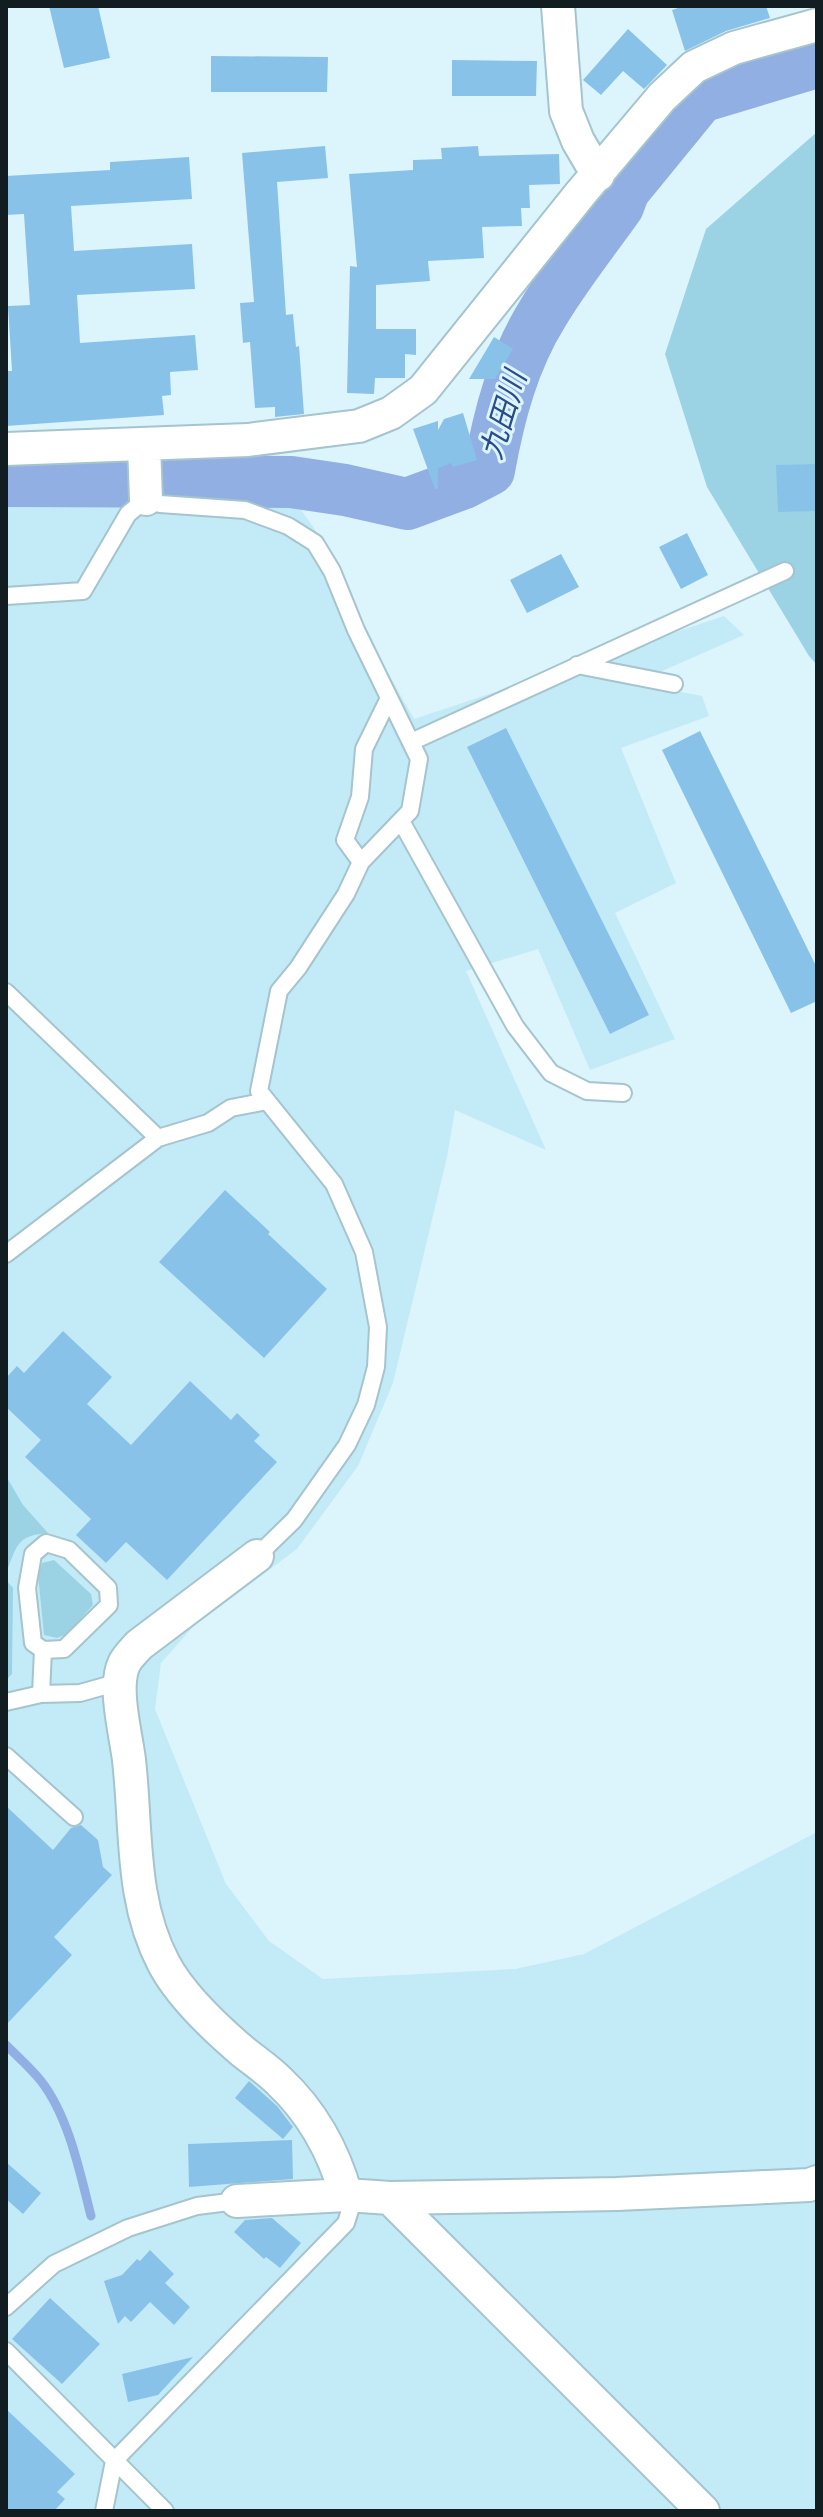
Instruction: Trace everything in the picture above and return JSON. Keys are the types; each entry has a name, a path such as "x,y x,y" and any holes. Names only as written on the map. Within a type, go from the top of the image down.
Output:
{"street":[{"path":"558,6 566,111 578,141 598,175"},
{"path":"6,449 248,440 359,426 391,413 423,390 662,97 694,67 734,48 817,25"},
{"path":"144,445 146,499"},
{"path":"257,1556 139,1645 124,1663 119,1682 137,1873 143,1913 164,1964 192,2002 238,2048 279,2081 311,2118 338,2165 346,2195"},
{"path":"237,2201 346,2195 390,2198 617,2194 809,2185 817,2182"},
{"path":"390,2198 703,2511"}],"lane":[{"path":"6,596 83,591 128,514 146,499 160,504 245,510 288,526 315,543 332,571 356,630 419,759 410,811 361,862 346,894 298,968 279,991 259,1091 334,1184 364,1252 378,1327 376,1367 366,1405 347,1445 294,1520 257,1556"},
{"path":"411,742 785,571"},
{"path":"577,665 674,684"},
{"path":"361,862 345,840 360,797 364,749 389,698"},
{"path":"401,821 515,1026 551,1073 587,1091 623,1093"},
{"path":"6,992 158,1138"},
{"path":"6,1254 158,1138 208,1123 231,1108 267,1101"},
{"path":"46,1543 69,1550 108,1588 109,1605 64,1649 43,1650 33,1643 27,1588 33,1554 46,1543"},
{"path":"41,1694 43,1650"},
{"path":"6,1702 41,1694 80,1693 119,1682"},
{"path":"6,1756 74,1817"},
{"path":"104,2511 114,2461 346,2223 350,2210 346,2195"},
{"path":"6,2307 54,2264 128,2228 197,2206 237,2201"},
{"path":"6,2351 165,2511"}],"shaded area":[{"path":"817,132 817,665 707,487 665,354 706,229"},
{"path":"88,493 295,502 341,575 376,652 414,719 724,616 744,635 635,683 702,696 709,716 621,748 676,883 615,913 675,1039 590,1070 538,949 466,971 546,1150 455,1110 447,1157 393,1383 358,1466 297,1549 193,1627 161,1663 155,1709 226,1884 269,1941 323,1979 515,1969 584,1954 817,1832 817,2511 6,2511 6,496"},
{"path":"6,1476 23,1505 48,1533 31,1536 21,1542 8,1568 6,1567"},
{"path":"54,1560 91,1594 93,1605 67,1634 57,1638 44,1635 38,1575 42,1563"},
{"path":"6,1580 13,1588 12,1674 6,1680"}],"building":[{"path":"49,6 98,6 110,58 64,68"},
{"path":"684,6 766,6 770,18 726,31 685,51 672,10"},
{"path":"628,29 667,65 644,89 623,71 601,95 583,80"},
{"path":"211,56 328,57 327,92 211,92"},
{"path":"452,60 537,61 536,96 452,96"},
{"path":"325,146 328,178 277,182 286,315 293,314 296,347 299,346 304,414 275,417 275,407 255,408 250,342 243,343 240,303 254,302 242,153"},
{"path":"478,146 479,156 559,154 560,184 529,185 530,208 521,208 522,226 482,227 484,258 428,261 430,281 376,285 376,329 416,329 416,355 405,354 405,378 375,378 374,394 347,393 350,266 357,267 349,174 413,170 413,160 442,159 441,148"},
{"path":"189,157 192,199 71,206 74,251 192,244 195,289 77,295 80,343 195,335 198,370 170,372 171,395 162,396 164,415 6,426 6,371 12,371 8,306 30,305 24,214 6,215 6,176 110,170 110,162"},
{"path":"494,337 513,349 495,379 469,379"},
{"path":"463,413 477,460 438,468 438,489 435,489 413,429 438,421 438,430 444,419"},
{"path":"817,464 817,511 778,512 776,465"},
{"path":"687,533 708,575 681,589 659,547"},
{"path":"561,554 579,587 527,613 510,580"},
{"path":"506,728 649,1015 610,1034 467,747"},
{"path":"700,731 817,968 817,1001 791,1013 662,750"},
{"path":"225,1190 327,1289 264,1358 159,1262"},
{"path":"63,1331 112,1377 87,1404 131,1445 190,1381 231,1420 237,1413 260,1435 254,1441 277,1462 167,1580 126,1542 106,1563 76,1535 91,1519 25,1457 41,1440 6,1407 6,1378 17,1366 24,1373"},
{"path":"6,1806 53,1850 71,1828 81,1825 98,1840 103,1867 112,1875 54,1937 72,1955 6,2025"},
{"path":"249,2081 277,2106 293,2127 283,2139 235,2098"},
{"path":"292,2140 293,2179 189,2187 188,2144"},
{"path":"6,2162 41,2193 23,2214 6,2199"},
{"path":"272,2218 301,2243 280,2268 266,2257 264,2259 234,2232 245,2220"},
{"path":"150,2250 174,2274 165,2283 190,2307 174,2325 150,2302 131,2322 125,2316 118,2324 104,2281 122,2275"},
{"path":"50,2298 100,2344 62,2384 12,2339"},
{"path":"193,2357 158,2395 128,2402 122,2374"},
{"path":"6,2409 75,2474 57,2492 65,2499 54,2511 6,2511"}],"waterway":[{"name":"九田川","path":"6,481 291,482 407,504 464,483 489,470 508,389 523,350 543,313 618,206 624,190 700,97 817,62"},
{"path":"6,2045 41,2081 59,2111 91,2216"}]}
